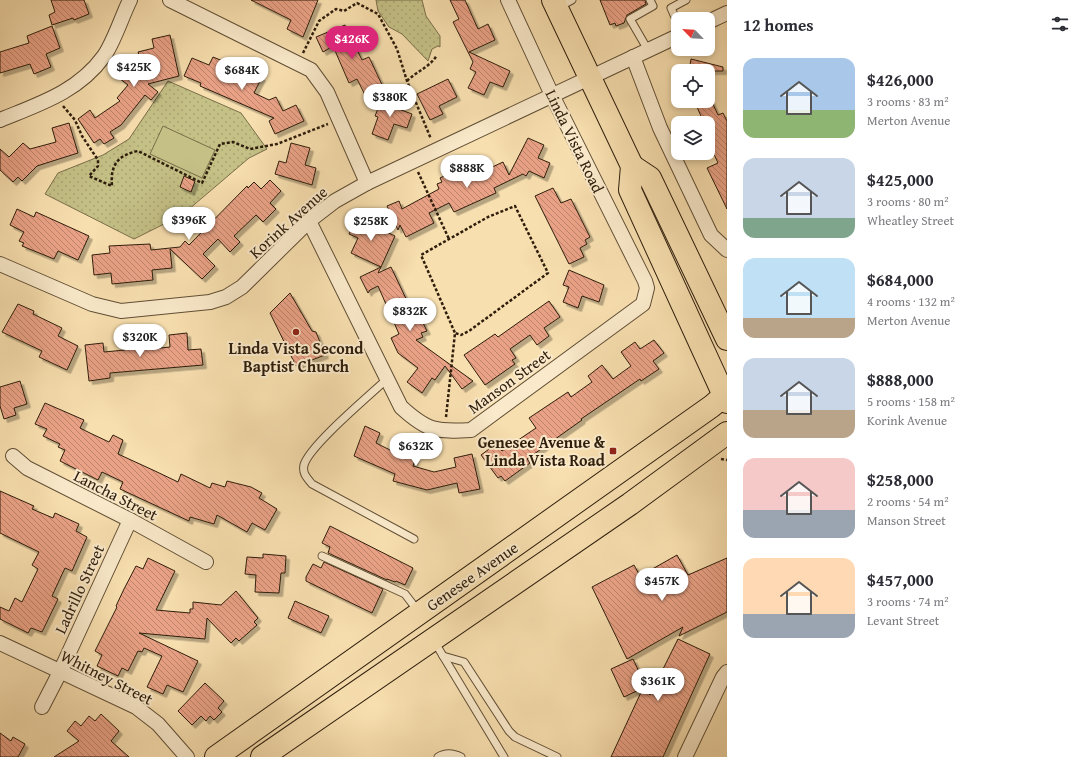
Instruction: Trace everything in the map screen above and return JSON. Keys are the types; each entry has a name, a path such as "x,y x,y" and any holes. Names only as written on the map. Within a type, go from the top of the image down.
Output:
{"main road":[{"path":"560,3 589,77 632,166 650,178 727,339"},
{"name":"Linda Vista Road","path":"632,166 630,190 726,397"},
{"name":"Genesee Avenue","path":"216,757 726,397"},
{"name":"Genesee Avenue","path":"262,757 438,648 727,433"}],"street":[{"path":"0,120 76,86 104,56 130,0"},
{"path":"170,0 312,70 327,92 367,183"},
{"name":"Linda Vista Road","path":"508,0 552,95 645,281"},
{"path":"715,19 727,13"},
{"name":"Korink Avenue","path":"0,264 92,304 121,311 210,302 226,297 242,287 309,221 335,201 367,183 412,161 671,39"},
{"path":"633,57 660,128 711,235 727,250"},
{"name":"Manson Street","path":"309,221 401,407 419,424 444,432 470,430 643,304 647,288 645,281"},
{"name":"Lancha Street","path":"13,456 27,468 130,520 206,562"},
{"name":"Ladrillo Street","path":"42,707 60,672 130,520"},
{"name":"Whitney Street","path":"0,642 136,707 158,724 187,757"},
{"path":"685,757 723,676 727,672"}],"lane":[{"path":"648,50 630,19 653,6 650,0"},
{"path":"673,12 671,8 686,0"},
{"path":"387,379 325,436 310,454 304,465 304,475 312,484 414,539"},
{"path":"322,556 406,594 419,613"},
{"path":"438,648 504,757"},
{"path":"438,648 464,662 509,731 515,737 557,757"},
{"path":"438,757 442,754 453,753 461,757"}],"path":[{"path":"296,62 319,21 336,10 344,11 357,3 378,14 397,49 407,81 427,133 437,149"},
{"path":"407,81 414,74 433,63 437,55"},
{"path":"56,96 64,109 68,111 75,120 82,136 98,160 98,166 89,176 112,186 111,174 120,156 128,153 138,151 202,183 220,144 233,142 250,149 277,144 339,120"},
{"path":"412,161 449,239"},
{"path":"444,432 455,333 421,255 488,217 515,206 548,273 469,331 461,335 455,333"}],"shaded area":[{"path":"376,0 422,0 426,16 440,36 440,47 438,46 432,49 428,61 402,34 389,27 378,11"},
{"path":"168,81 241,113 267,149 249,158 182,215 134,239 45,194 58,173 103,155 129,139"},
{"path":"163,126 215,150 202,178 150,154"}],"building":[{"path":"51,0 84,0 89,14 74,20 73,18 52,25 49,15 55,12"},
{"path":"251,0 318,0 303,37 287,29 291,20"},
{"path":"450,0 465,0 478,29 488,24 495,40 469,52 510,71 503,87 490,82 484,95 468,88 476,72 470,69 473,62 453,22 459,19"},
{"path":"600,0 645,0 646,4 627,15 624,23 616,26 615,23 610,25"},
{"path":"345,25 362,60 369,57 384,89 366,97 357,79 349,83 333,46 323,52 316,37"},
{"path":"52,26 60,48 46,54 51,67 34,74 30,64 0,73 0,52 29,43 27,36"},
{"path":"170,35 179,76 148,84 158,92 151,100 145,95 121,125 110,132 114,138 104,144 100,139 94,143 78,119 90,110 95,118 120,101 117,98 128,85 119,78 139,55 138,52 154,48 152,39"},
{"path":"213,57 262,77 254,93 269,100 276,97 283,111 296,105 304,121 275,134 269,121 274,118 200,86 201,83 184,76 192,58 209,65"},
{"path":"691,59 711,64 690,64"},
{"path":"715,65 723,67 723,71 715,71"},
{"path":"448,79 457,97 439,106 443,114 430,120 417,94"},
{"path":"383,96 398,102 396,108 412,114 407,128 394,124 388,140 372,134 378,117 375,116"},
{"path":"697,108 715,108 718,115 723,113 727,121 727,209 707,168 718,163 715,156 715,116 701,116"},
{"path":"69,123 78,153 37,166 22,181 18,177 13,182 0,170 0,149 9,157 23,143 30,149 56,142 52,128"},
{"path":"528,138 544,145 538,158 550,163 544,178 529,171 526,176 523,174 494,188 496,193 454,212 449,203 429,213 434,223 406,237 400,225 398,230 387,206 399,201 402,209 439,189 437,184 442,182 440,178 456,170 458,173 482,161 486,170 503,162 509,175"},
{"path":"291,143 310,148 305,165 316,168 312,185 275,174 279,161 286,163"},
{"path":"184,176 195,181 191,192 180,187"},
{"path":"270,180 281,191 270,203 276,209 263,222 256,215 234,236 240,242 230,252 218,239 203,254 215,266 202,279 170,249 172,268 152,270 153,280 112,284 111,273 94,275 92,255 110,253 109,246 150,244 151,250 180,247 185,241 189,245 247,186 248,188 254,182 261,189"},
{"path":"553,188 561,203 571,199 590,237 585,240 587,244 580,248 584,257 569,264 535,196"},
{"path":"17,209 34,217 36,212 89,236 78,260 58,251 54,259 22,246 24,243 19,241 24,232 10,225"},
{"path":"357,218 395,236 381,267 351,253 358,238 349,234"},
{"path":"381,267 378,273 391,267 409,305 413,303 427,331 421,333 423,337 416,340 473,381 462,389 445,366 435,380 432,378 422,393 407,382 418,368 398,353 391,338 399,334 378,286 370,290 368,293 360,277"},
{"path":"569,270 604,285 599,302 582,296 578,308 563,302 569,287 563,285"},
{"path":"290,293 312,331 316,332 325,355 296,366 270,313"},
{"path":"549,301 560,317 544,328 549,336 537,345 530,335 510,349 516,358 512,360 515,364 485,385 464,355 495,334 498,337"},
{"path":"18,304 34,311 33,314 62,328 58,336 78,346 67,370 39,357 42,351 2,332"},
{"path":"187,333 188,350 201,349 203,365 110,373 110,378 89,381 85,345 103,343 104,352 125,350 124,340 140,338 141,350 170,347 169,335"},
{"path":"654,340 664,353 653,361 659,369 641,381 640,379 581,419 582,420 527,459 530,463 505,481 501,476 498,478 481,455 496,444 502,451 536,428 529,418 568,392 571,397 592,382 588,376 602,365 613,379 631,366 621,352 635,342 640,349"},
{"path":"20,381 27,404 14,408 16,415 4,419 0,406 0,387"},
{"path":"45,403 84,420 80,428 92,434 109,442 113,435 123,440 118,454 178,482 181,474 210,488 212,483 225,487 227,481 251,487 262,493 259,498 277,509 265,530 252,523 247,532 217,515 214,524 190,517 189,521 120,489 123,482 102,472 98,480 60,461 65,450 58,447 60,444 43,436 47,429 35,424"},
{"path":"365,426 380,433 376,443 400,455 401,453 416,457 413,466 434,472 456,467 454,458 472,454 480,489 459,493 457,483 427,490 393,481 395,474 354,456"},
{"path":"0,491 34,506 32,509 53,518 55,513 79,524 76,531 87,537 72,571 65,568 52,596 58,599 42,632 31,628 28,633 0,619 0,607 9,611 15,598 22,602 38,569 32,565 39,552 0,533"},
{"path":"330,526 413,568 405,585 396,581 387,580 328,553 330,547 322,543"},
{"path":"263,554 286,556 285,573 281,573 279,593 255,592 256,575 245,574 247,557 263,558"},
{"path":"677,555 688,575 727,558 727,612 679,636 683,627 627,659 592,587 634,565 640,576"},
{"path":"148,558 175,571 156,610 190,613 190,609 193,609 193,602 221,605 236,591 258,618 254,622 257,625 239,641 236,638 231,643 207,618 205,639 139,633 198,661 183,692 167,685 163,694 147,687 162,656 144,648 142,652 138,651 128,671 122,668 118,676 97,666 102,655 95,651 117,607 116,606 124,589 136,566 143,569"},
{"path":"324,562 383,589 372,613 306,581 306,577 313,564 321,568"},
{"path":"295,601 329,616 321,633 288,618"},
{"path":"678,639 710,654 663,757 611,757 643,688 624,697 611,669 633,659 650,695"},
{"path":"205,683 224,701 218,708 222,712 214,720 210,716 206,721 201,716 192,725 178,711"},
{"path":"101,714 119,731 111,741 129,757 54,757 79,741 67,731 75,721 81,726 89,716 95,721"},
{"path":"0,733 11,741 13,737 25,744 18,757 0,757"}],"place":[{"name":"Linda Vista Second Baptist Church","path":"296,332"},
{"name":"Genesee Avenue & Linda Vista Road","path":"613,451"}]}
